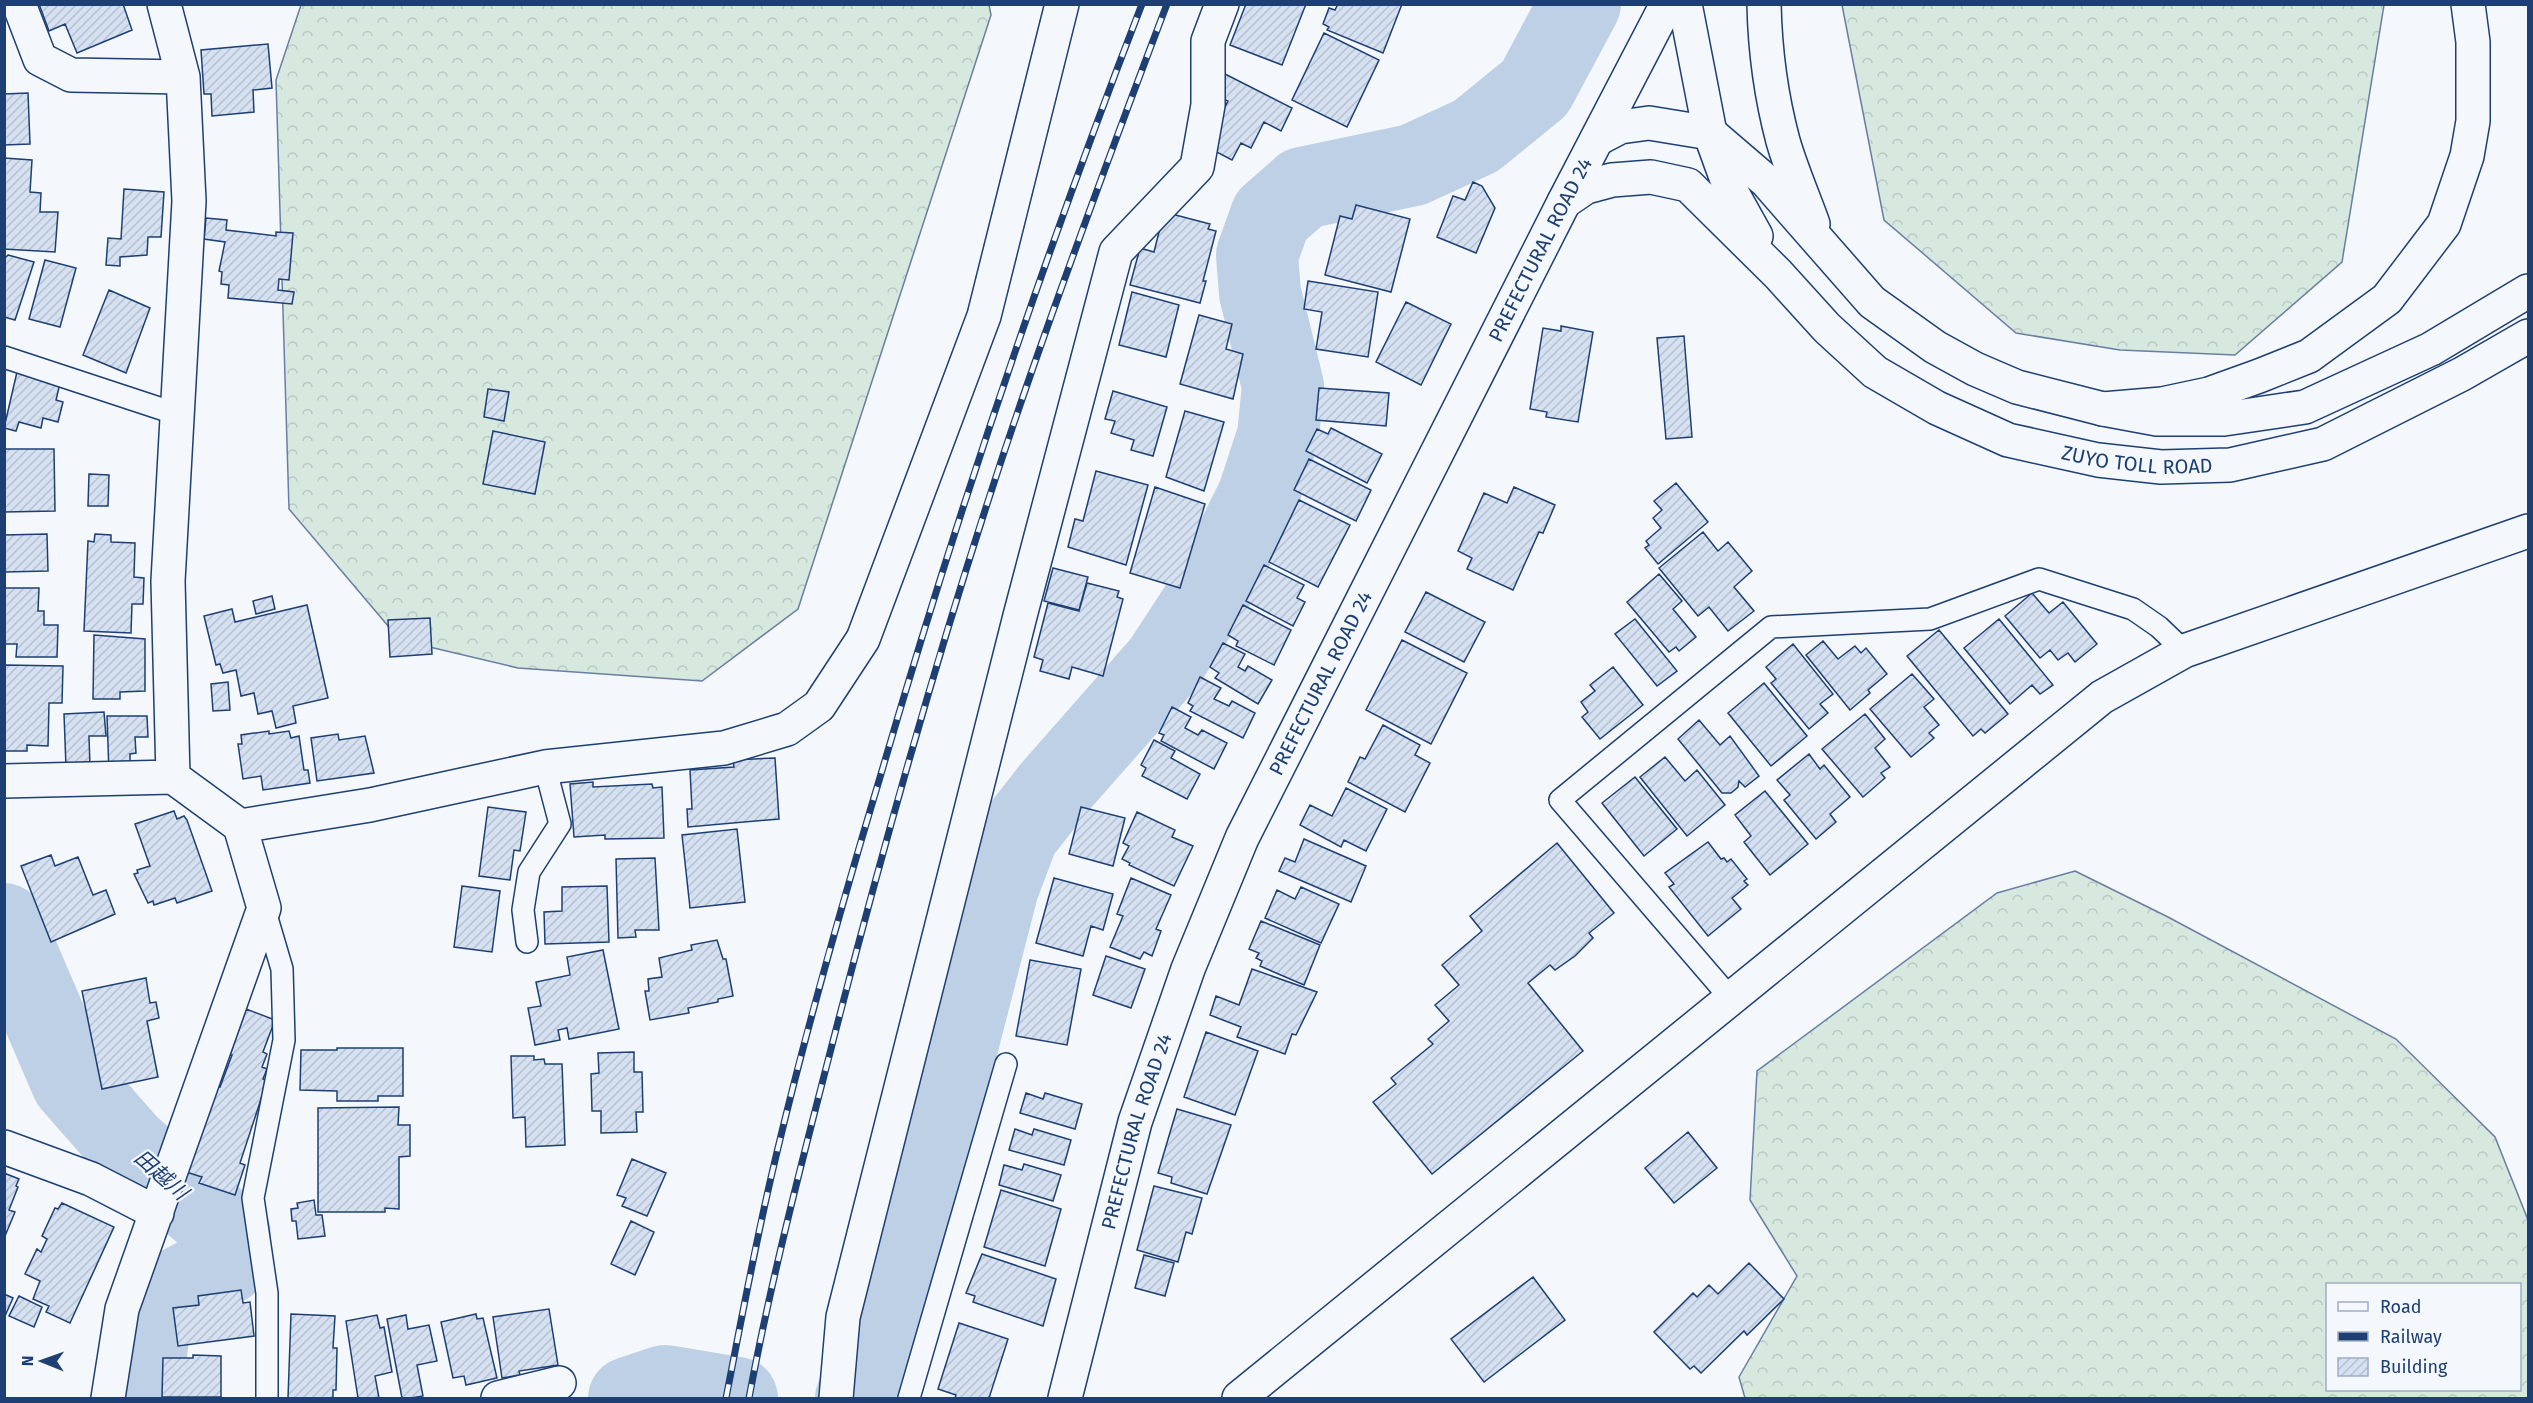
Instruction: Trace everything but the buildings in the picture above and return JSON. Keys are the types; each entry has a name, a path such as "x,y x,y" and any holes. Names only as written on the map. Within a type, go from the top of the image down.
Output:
{"main road":[{"path":"19,4 18,37 40,59 71,75 183,77"},
{"path":"164,4 183,77 189,201 168,581 173,777"},
{"path":"240,826 370,805 545,767 724,748 787,729 819,706 863,639 984,316 1062,4"},
{"path":"836,1388 843,1317 1020,616 1116,252 1197,167 1208,105 1208,41 1222,4"},
{"name":"PREFECTURAL ROAD 24","path":"1065,1398 1135,1122 1188,969 1242,838 1564,202 1667,4"},
{"path":"1685,4 1710,133 1731,191 1778,274"},
{"path":"1764,4 1765,47 1783,143 1819,239"},
{"path":"2103,409 2162,404 2209,394 2259,376 2309,356 2386,299 2444,224 2467,156 2473,121 2473,42 2468,4"},
{"path":"1597,139 1620,127 1649,123 1710,133"},
{"name":"ZUYO TOLL ROAD","path":"1710,133 1766,181 1872,302 1935,347 1975,369 2017,387 2103,409 2157,419 2224,419 2305,407 2431,349 2529,291"},
{"path":"1564,202 1586,187 1612,180 1651,177 1671,179 1688,185 1778,274"},
{"name":"ZUYO TOLL ROAD","path":"1778,274 1827,328 1875,372 1937,408 2008,440 2098,460 2161,467 2230,465 2323,444 2462,374 2529,336"},
{"path":"1239,1398 1732,1000 2102,697 2184,651 2529,531"},
{"path":"4,781 173,777 240,826 264,908 122,1310 108,1398"},
{"path":"4,1147 159,1207"},
{"path":"498,1398 559,1383"}],"lane":[{"path":"4,357 177,414"},
{"path":"1732,1000 1560,800 1771,627 1930,619 2039,579 2133,609 2159,627 2184,651"},
{"path":"527,942 523,910 529,872 560,824 545,767"},
{"path":"264,908 282,969 284,1041 253,1198 267,1293 267,1398"},
{"path":"909,1398 1006,1064"}],"green space":[{"path":"301,5 989,5 991,15 798,609 702,681 518,668 400,640 289,509 276,80"},
{"path":"1842,5 2384,5 2342,262 2235,355 2120,350 2016,333 1884,220"},
{"path":"2075,871 2168,917 2396,1039 2495,1137 2528,1220 2528,1398 1745,1398 1739,1377 1797,1276 1750,1200 1757,1071 1997,893"}],"waterway":[{"path":"856,1398 873,1373 998,887 1018,834 1054,788 1164,663 1211,591 1258,497 1278,436 1283,386 1260,293 1257,255 1271,216 1303,188 1413,165 1476,136 1535,88 1580,4"},
{"name":"田越川","path":"4,924 72,1082 128,1146 230,1234 227,1263 152,1302 141,1398"},
{"path":"4,1008 49,1028"},
{"path":"629,1398 665,1386 737,1398"}],"railway":[{"path":"726,1398 760,1226 797,1069 910,677 971,483 1036,290 1142,4"},
{"path":"749,1398 803,1158 861,934 951,617 1028,382 1167,4"}]}
